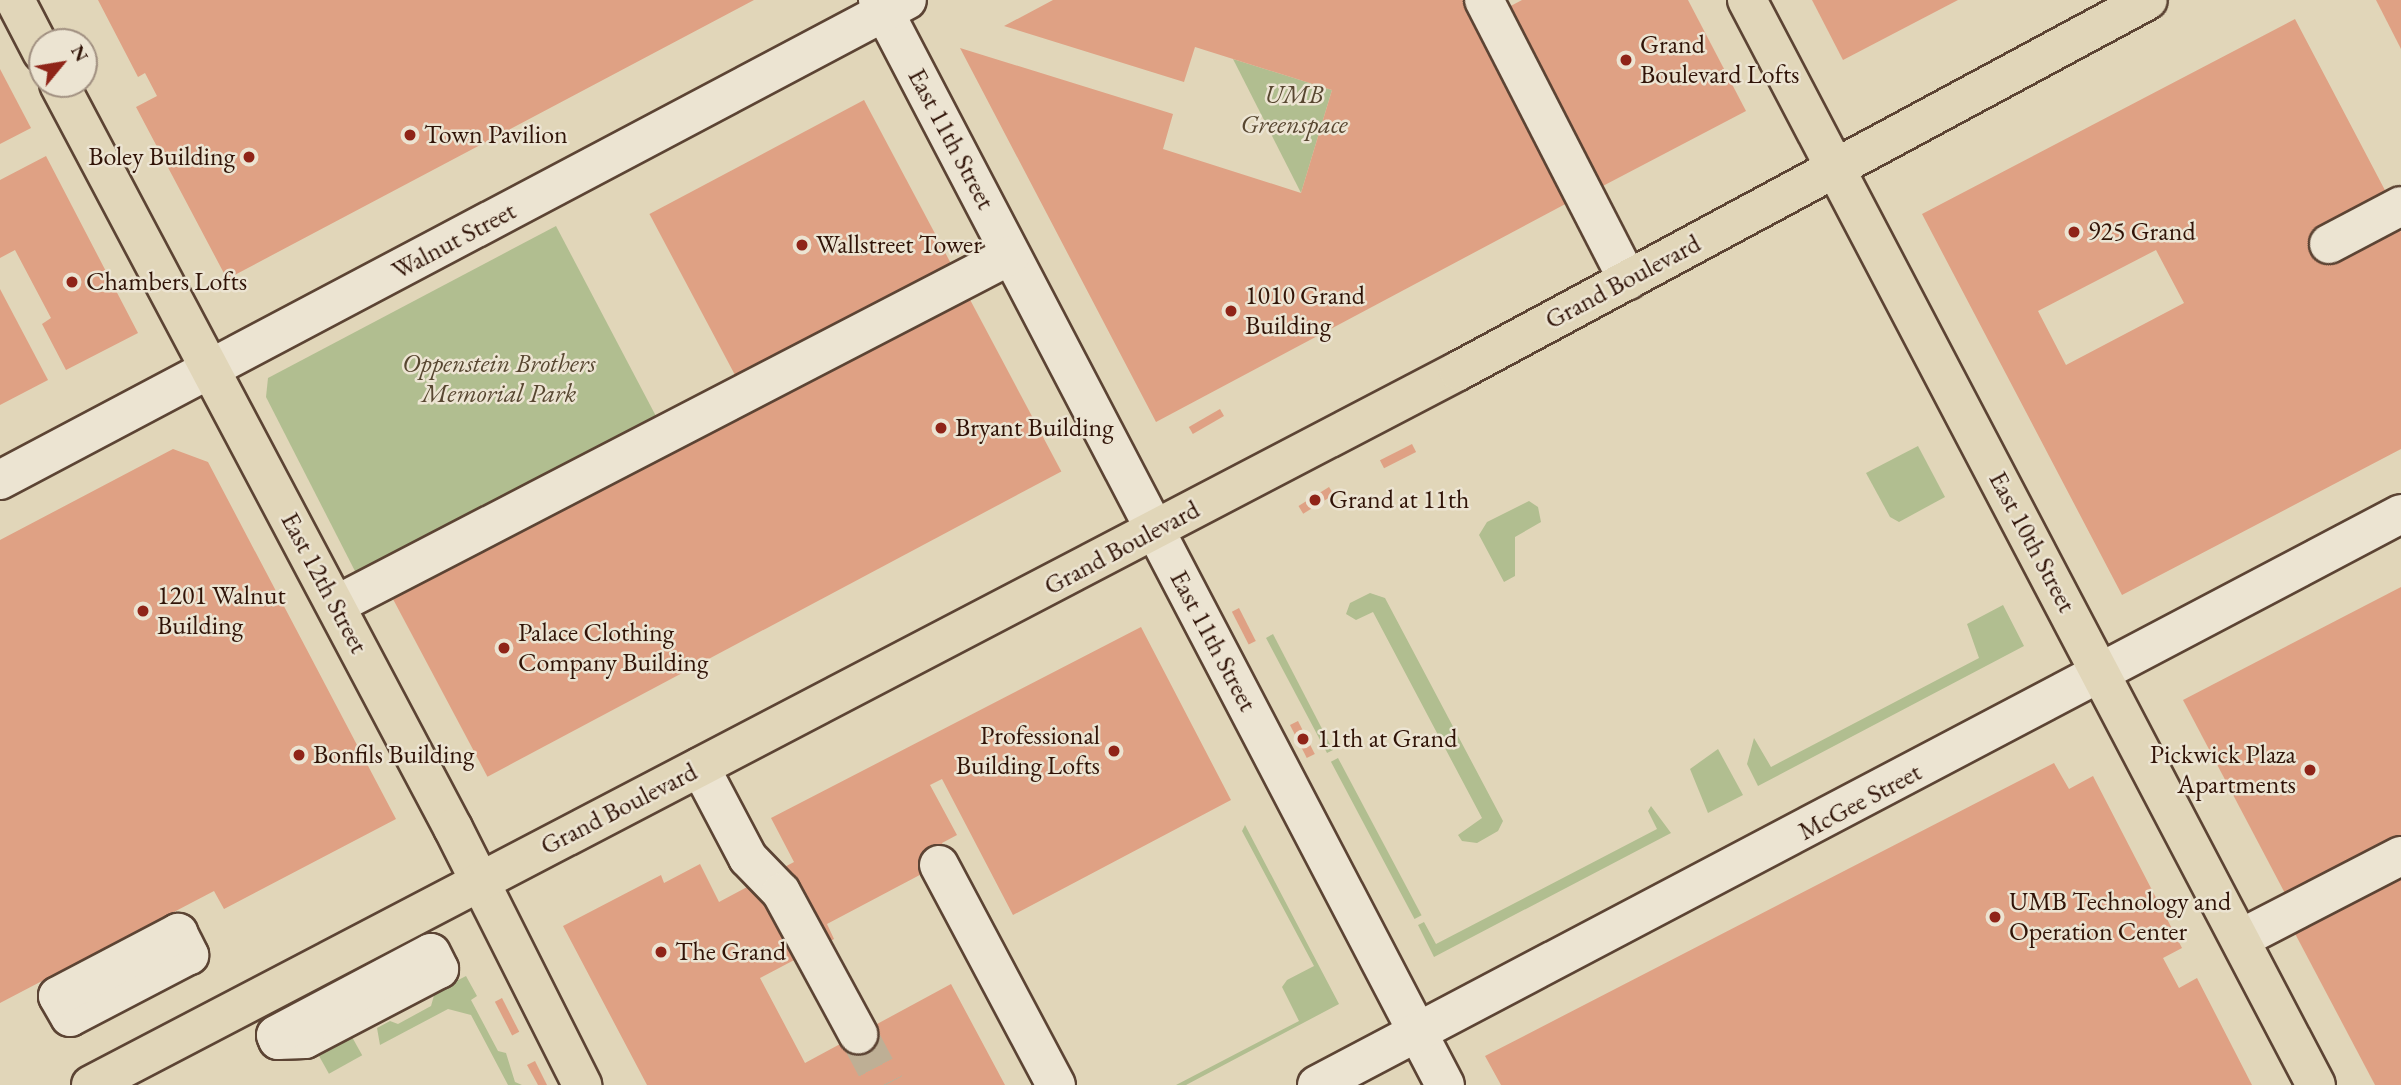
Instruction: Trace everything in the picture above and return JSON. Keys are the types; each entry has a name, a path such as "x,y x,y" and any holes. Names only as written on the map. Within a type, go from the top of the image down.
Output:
{"main road":[{"path":"15,0 30,28"},
{"name":"East 10th Street","path":"1747,0 2316,1085"},
{"name":"Grand Boulevard","path":"91,1085 480,880 1156,531 2148,0"},
{"name":"East 12th Street","path":"66,98 480,880 582,1085"}],"street":[{"path":"1485,0 1628,280"},
{"name":"East 11th Street","path":"890,4 1011,255 1446,1085"},
{"name":"Walnut Street","path":"0,480 890,4"},
{"path":"2329,244 2401,206"},
{"path":"336,605 1011,255"},
{"name":"McGee Street","path":"1317,1085 2401,514"},
{"path":"700,767 748,858 781,892 858,1034"},
{"path":"2240,939 2401,856"},
{"path":"939,865 1055,1085"}],"green space":[{"name":"UMB Greenspace","path":"1233,59 1332,90 1301,193"},
{"name":"Oppenstein Brothers Memorial Park","path":"556,226 658,420 358,577 266,397 268,378"},
{"path":"1918,446 1945,497 1899,522 1890,517 1866,473"},
{"path":"1529,501 1538,507 1541,522 1515,537 1515,576 1504,582 1479,535 1487,522"},
{"path":"1370,593 1385,598 1503,821 1498,831 1477,843 1462,841 1458,835 1482,818 1373,612 1356,620 1346,614 1350,603"},
{"path":"2003,605 2024,646 1758,786 1747,764 1754,738 1771,767 1979,658 1967,624"},
{"path":"1273,634 1333,750 1327,753 1266,638"},
{"path":"1718,749 1743,795 1708,813 1690,769"},
{"path":"1338,758 1422,915 1415,919 1331,762"},
{"path":"1651,806 1671,833 1434,957 1418,925 1424,922 1436,944 1657,829 1648,811"},
{"path":"1245,825 1339,1004 1186,1085 1176,1085 1299,1021 1282,987 1287,980 1314,966 1242,831"},
{"path":"466,976 477,996 471,1000 498,1051 506,1053 515,1082 522,1085 508,1085 471,1015 448,1009 380,1045 377,1028 390,1021 398,1024 431,1006 435,992"},
{"path":"352,1037 362,1055 329,1074 319,1055"}],"building":[{"name":"Town Pavilion","path":"98,0 754,0 227,279 136,107 157,96 145,73 138,77"},
{"name":"1010 Grand Building","path":"1053,0 1466,0 1571,201 1156,422 960,48 1173,114 1163,149 1301,193 1332,90 1195,47 1184,82 1004,26"},
{"name":"Grand Boulevard Lofts","path":"1522,0 1688,0 1746,111 1599,188 1505,9"},
{"path":"1812,0 1958,0 1843,60"},
{"path":"2376,0 2401,0 2401,49"},
{"path":"2295,19 2388,196 2310,237 2324,264 2398,226 2401,232 2401,449 2122,595 1922,214","holes":["2156,250 2184,303 2066,365 2038,311"]},
{"path":"0,69 31,128 0,144"},
{"name":"Wallstreet Tower","path":"864,100 954,269 739,383 649,214"},
{"name":"Chambers Lofts","path":"46,156 138,333 66,370 42,324 51,318 15,250 0,258 0,180"},
{"path":"0,289 48,380 0,405"},
{"path":"967,294 1061,471 487,777 393,599"},
{"path":"1220,409 1224,416 1193,434 1189,427"},
{"name":"Grand at 11th","path":"1412,444 1416,452 1384,468 1380,460"},
{"path":"173,449 208,462 396,819 224,909 214,891 0,1003 0,540"},
{"name":"Grand at 11th","path":"1329,487 1334,495 1303,514 1298,506"},
{"name":"Pickwick Plaza Apartments","path":"2401,587 2401,841 2288,899 2183,700"},
{"path":"1239,608 1256,641 1249,645 1232,612"},
{"path":"1141,627 1231,800 1013,915 942,779 930,785 957,835 942,843 950,859 827,924 834,939 760,978 805,1063 951,984 1005,1085 647,1085 563,926 661,875 664,883 700,864 719,902 794,862 771,818"},
{"name":"11th at Grand","path":"1298,721 1315,754 1307,758 1290,725"},
{"name":"UMB Technology and Operation Center","path":"2054,763 2069,789 2093,776 2182,948 2163,958 2179,988 2197,978 2252,1085 1501,1085 1485,1056"},
{"path":"2401,869 2401,1085 2375,1085 2291,926"},
{"path":"502,998 519,1032 512,1035 495,1002"},
{"path":"535,1061 547,1085 538,1085 527,1065"}],"tunnel":[{"path":"858,1034 885,1085"}],"place":[{"name":"Grand Boulevard Lofts","path":"1626,60"},
{"name":"Town Pavilion","path":"410,135"},
{"name":"Boley Building","path":"249,157"},
{"name":"925 Grand","path":"2074,232"},
{"name":"Wallstreet Tower","path":"802,245"},
{"name":"Chambers Lofts","path":"72,282"},
{"name":"1010 Grand Building","path":"1231,311"},
{"name":"Bryant Building","path":"941,428"},
{"name":"Grand at 11th","path":"1315,500"},
{"name":"1201 Walnut Building","path":"143,611"},
{"name":"Palace Clothing Company Building","path":"504,648"},
{"name":"11th at Grand","path":"1303,739"},
{"name":"Professional Building Lofts","path":"1114,751"},
{"name":"Bonfils Building","path":"299,755"},
{"name":"Pickwick Plaza Apartments","path":"2310,770"},
{"name":"UMB Technology and Operation Center","path":"1995,917"},
{"name":"The Grand","path":"661,952"}]}
